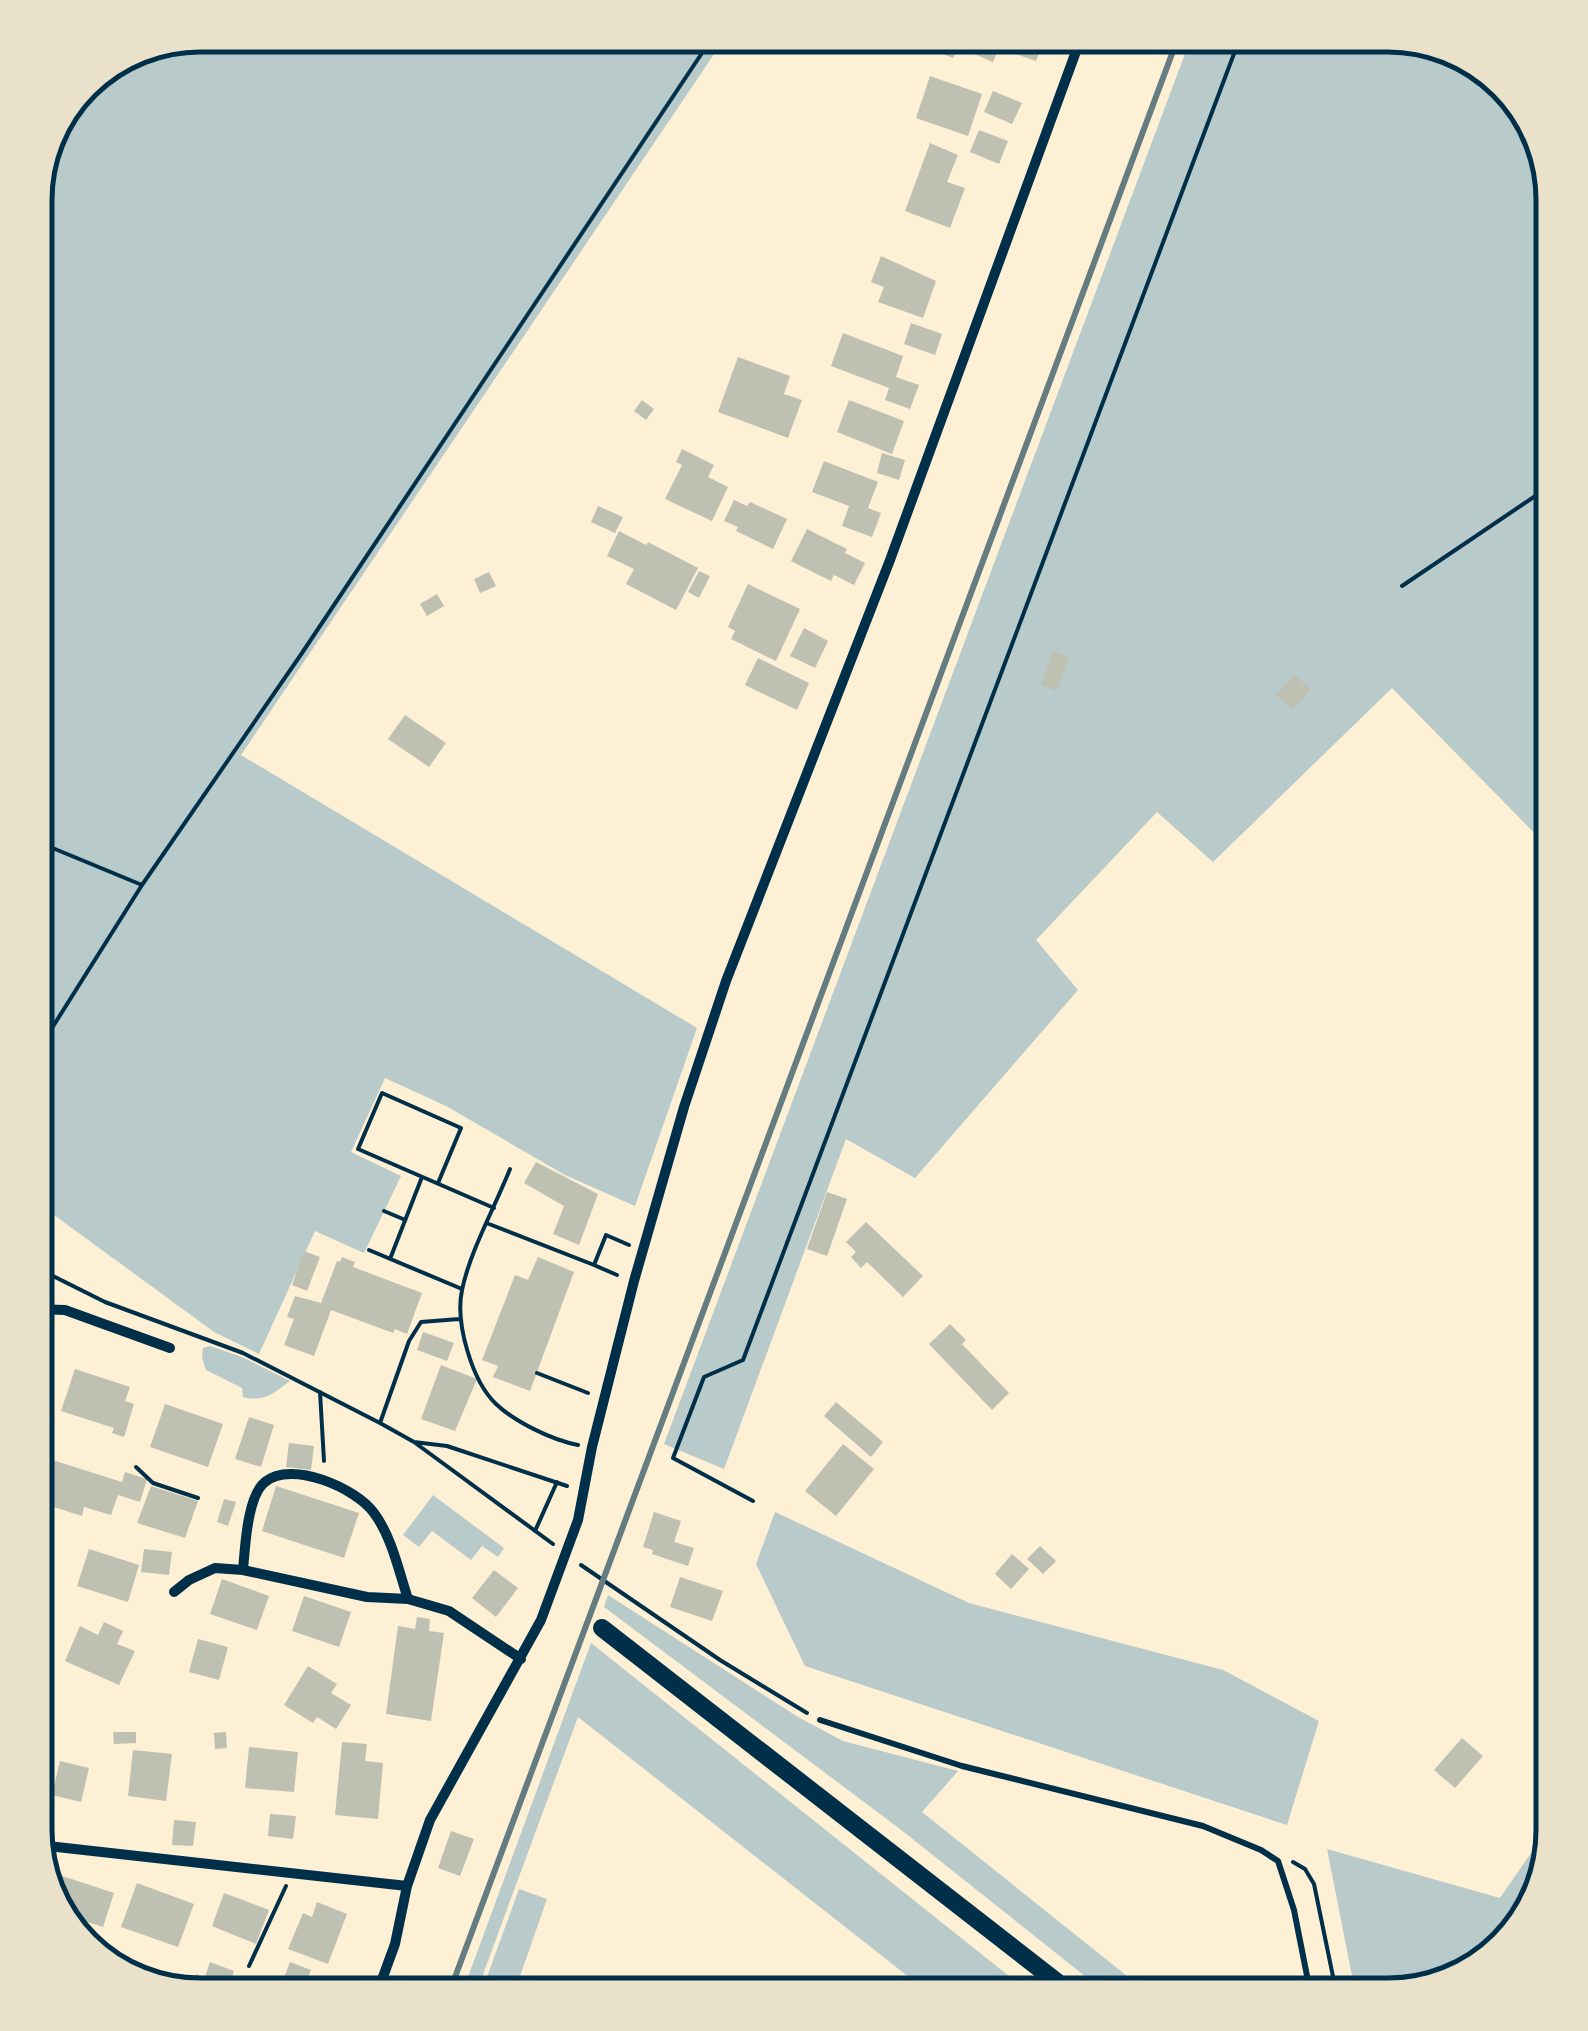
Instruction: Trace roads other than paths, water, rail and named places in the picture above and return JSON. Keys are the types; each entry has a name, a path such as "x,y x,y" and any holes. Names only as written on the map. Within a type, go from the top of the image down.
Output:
{"main road":[{"path":"602,1628 1052,1978"}],"street":[{"path":"383,1978 395,1944 407,1886 430,1820 541,1620 578,1520 634,1281 684,1107 726,981 890,560 1076,53"},
{"path":"52,1310 64,1310 170,1348"},
{"path":"243,1570 254,1498 264,1482 288,1472 352,1492 375,1514 408,1599"},
{"path":"174,1592 215,1568 243,1570 368,1597 408,1599 448,1611 521,1659"},
{"path":"54,1847 407,1886"}],"lane":[{"path":"820,1720 962,1766 1241,1839 1278,1861 1294,1910 1307,1978"}],"railway":[{"path":"455,1978 1172,53"}]}
